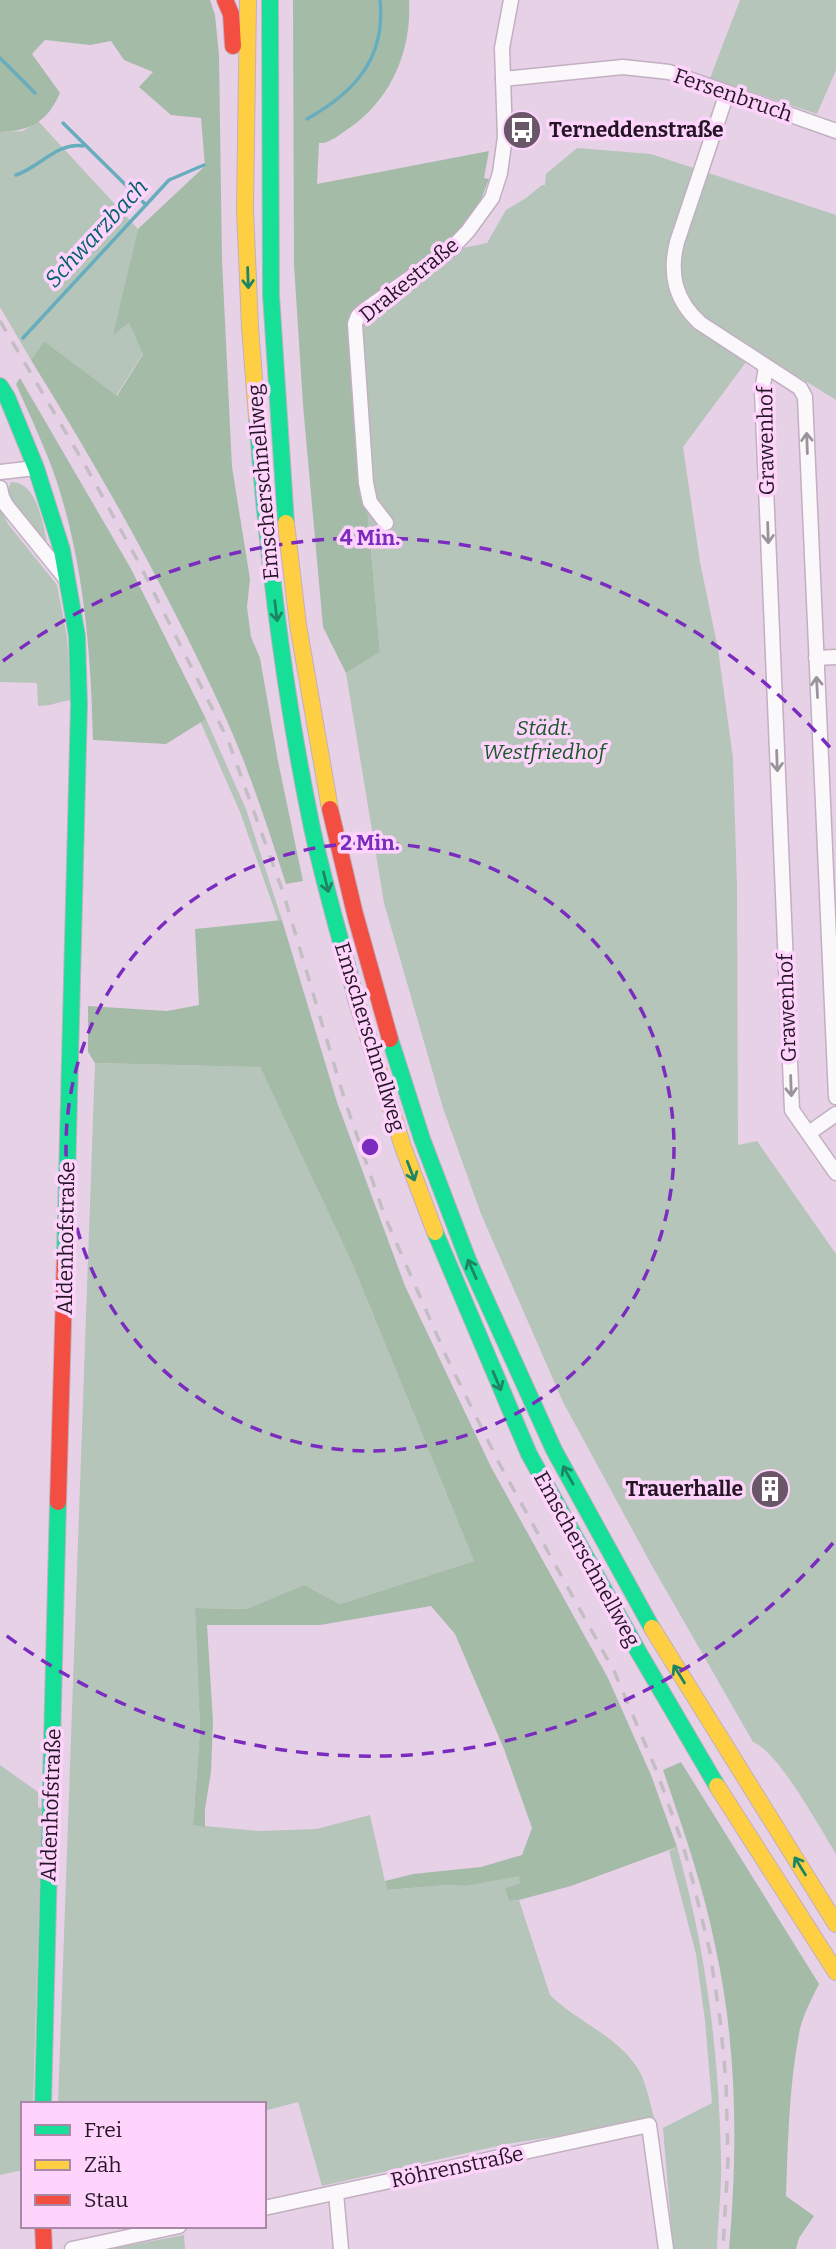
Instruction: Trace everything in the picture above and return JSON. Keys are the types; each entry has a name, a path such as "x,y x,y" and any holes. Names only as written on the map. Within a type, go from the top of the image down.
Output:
{"main road":[{"path":"225,0 231,13 236,75 237,167 245,210"},
{"name":"Emscherschnellweg","path":"248,0 245,210 250,327 263,496 278,629 310,819 362,1023 403,1147 448,1266 528,1454 705,1767 836,1972"},
{"name":"Emscherschnellweg","path":"270,0 271,295 289,551 298,625 331,813 383,1017 422,1139 468,1260 554,1450 662,1647 836,1924"},
{"name":"Aldenhofstraße","path":"0,386 36,468 62,550 77,636 79,705 43,2102"},
{"path":"43,2228 44,2249"}],"street":[{"name":"Drakestraße","path":"386,523 370,502 366,483 355,324 361,314 451,249 492,198 500,173 505,137 502,48 511,0"},
{"name":"Fersenbruch","path":"503,79 623,67 669,72 836,131"},
{"path":"727,93 677,242 673,258 673,276 680,298 689,313 766,368"},
{"name":"Grawenhof","path":"836,1097 805,397 800,388 766,368 762,391 792,1110 836,1173"},
{"path":"0,482 0,472 36,468"},
{"path":"0,488 6,505 69,583"},
{"path":"816,658 836,657"},
{"path":"809,1133 836,1114"},
{"name":"Röhrenstraße","path":"266,2208 649,2124 666,2249"},
{"path":"336,2193 341,2249"},
{"path":"72,2249 170,2228"}],"green space":[{"path":"0,0 210,0 215,15 219,55 222,260 232,467 250,579 247,607 251,637 260,658 303,881 286,884 240,753 201,665 132,532 31,360 44,341 117,396 143,354 129,323 113,335 138,229 205,166 201,118 171,115 139,87 153,72 124,60 111,41 90,45 45,40 32,54 60,93 50,111 37,123 21,130 0,132"},
{"path":"293,0 409,0 407,38 396,73 376,104 363,117 334,139 319,143 317,184 489,151 484,178 489,179 480,202 462,225 472,236 352,337 380,652 346,673 323,627 303,405 294,265"},
{"path":"740,0 836,0 836,70 817,114 710,78"},
{"path":"38,121 138,229 114,334 129,323 143,353 116,396 44,341 31,360 0,307 0,132 23,131"},
{"name":"Städt. Westfriedhof","path":"577,148 651,154 836,215 836,400 755,350 683,447 700,562 718,649 733,758 737,887 738,1145 757,1141 836,1254 836,1854 786,1775 763,1748 753,1742 651,1564 563,1402 481,1214 443,1108 384,903 346,673 380,652 352,337 463,248 487,243 506,210 545,185 546,174"},
{"path":"20,378 130,567 206,719 166,744 93,740 88,642 74,546 53,470 16,384"},
{"path":"11,482 20,484 34,498 49,550 10,499 8,490"},
{"path":"0,508 8,524 57,585 67,637 71,700 38,706 37,683 0,682"},
{"path":"206,719 246,809 282,920 278,920 240,812 200,721"},
{"path":"282,920 337,1102 405,1286 491,1467 608,1678 651,1775 677,1847 571,1886 509,1901 505,1888 520,1883 519,1876 465,1886 387,1890 385,1881 413,1874 481,1867 522,1855 532,1828 504,1749 455,1634 431,1606 320,1625 207,1625 213,1721 211,1772 205,1827 193,1825 200,1730 195,1608 246,1609 304,1585 340,1604 474,1561 352,1263 260,1067 95,1063 88,1052 88,1006 167,1011 199,1005 195,929"},
{"path":"95,1063 260,1067 352,1263 474,1561 340,1604 304,1585 246,1609 195,1608 200,1730 193,1825 259,1831 316,1829 370,1815 387,1890 465,1886 520,1875 520,1883 505,1888 509,1901 519,1900 550,1995 629,2057 644,2081 655,2121 506,2144 322,2186 298,2102 266,2110 266,2102 58,2102"},
{"path":"681,1762 819,1984 800,2029 791,2091 786,2196 814,2216 799,2238 796,2249 729,2249 734,2174 732,2061 716,1950 692,1859 663,1770"},
{"path":"0,1765 38,1792 38,1807 42,1809 33,2102 21,2102 21,2170 0,2175"},
{"path":"677,1847 696,1924 714,2040 721,2158 717,2249 673,2249 663,2128 712,2103 696,1954 669,1851"},
{"path":"184,2235 185,2249 110,2249"}],"waterway":[{"name":"Schwarzbach","path":"307,119 340,97 364,71 378,39 380,0"},
{"path":"0,58 35,93"},
{"path":"63,123 146,205"},
{"path":"16,175 57,151 83,146"},
{"name":"Schwarzbach","path":"23,338 169,180 204,165"}],"railway":[{"path":"0,321 139,563 228,740 283,892 344,1098 385,1217 447,1358 499,1463 615,1673 657,1772 693,1882 710,1952 720,2019 726,2081 728,2160 723,2249"}],"traffic: fast":[{"path":"270,0 271,295 286,523"},
{"path":"0,386 36,468 62,550 77,636 79,705 65,1256"},
{"path":"257,417 271,568 300,768 315,841 356,999"},
{"path":"390,1039 422,1139 468,1260 554,1450 652,1628"},
{"path":"435,1232 529,1454 638,1651 717,1786"},
{"path":"43,2102 58,1502"}],"traffic: slow":[{"path":"248,0 245,210 257,417"},
{"path":"286,523 298,625 330,809"},
{"path":"356,999 403,1147 435,1232"},
{"path":"652,1628 836,1924"},
{"path":"717,1786 836,1972"}],"traffic: jam":[{"path":"225,0 231,14 233,46"},
{"path":"330,809 355,914 390,1039"},
{"path":"58,1502 65,1256"},
{"path":"43,2228 44,2249"}],"place":[{"name":"Terneddenstraße","path":"522,130"},
{"name":"Trauerhalle","path":"770,1489"}]}
